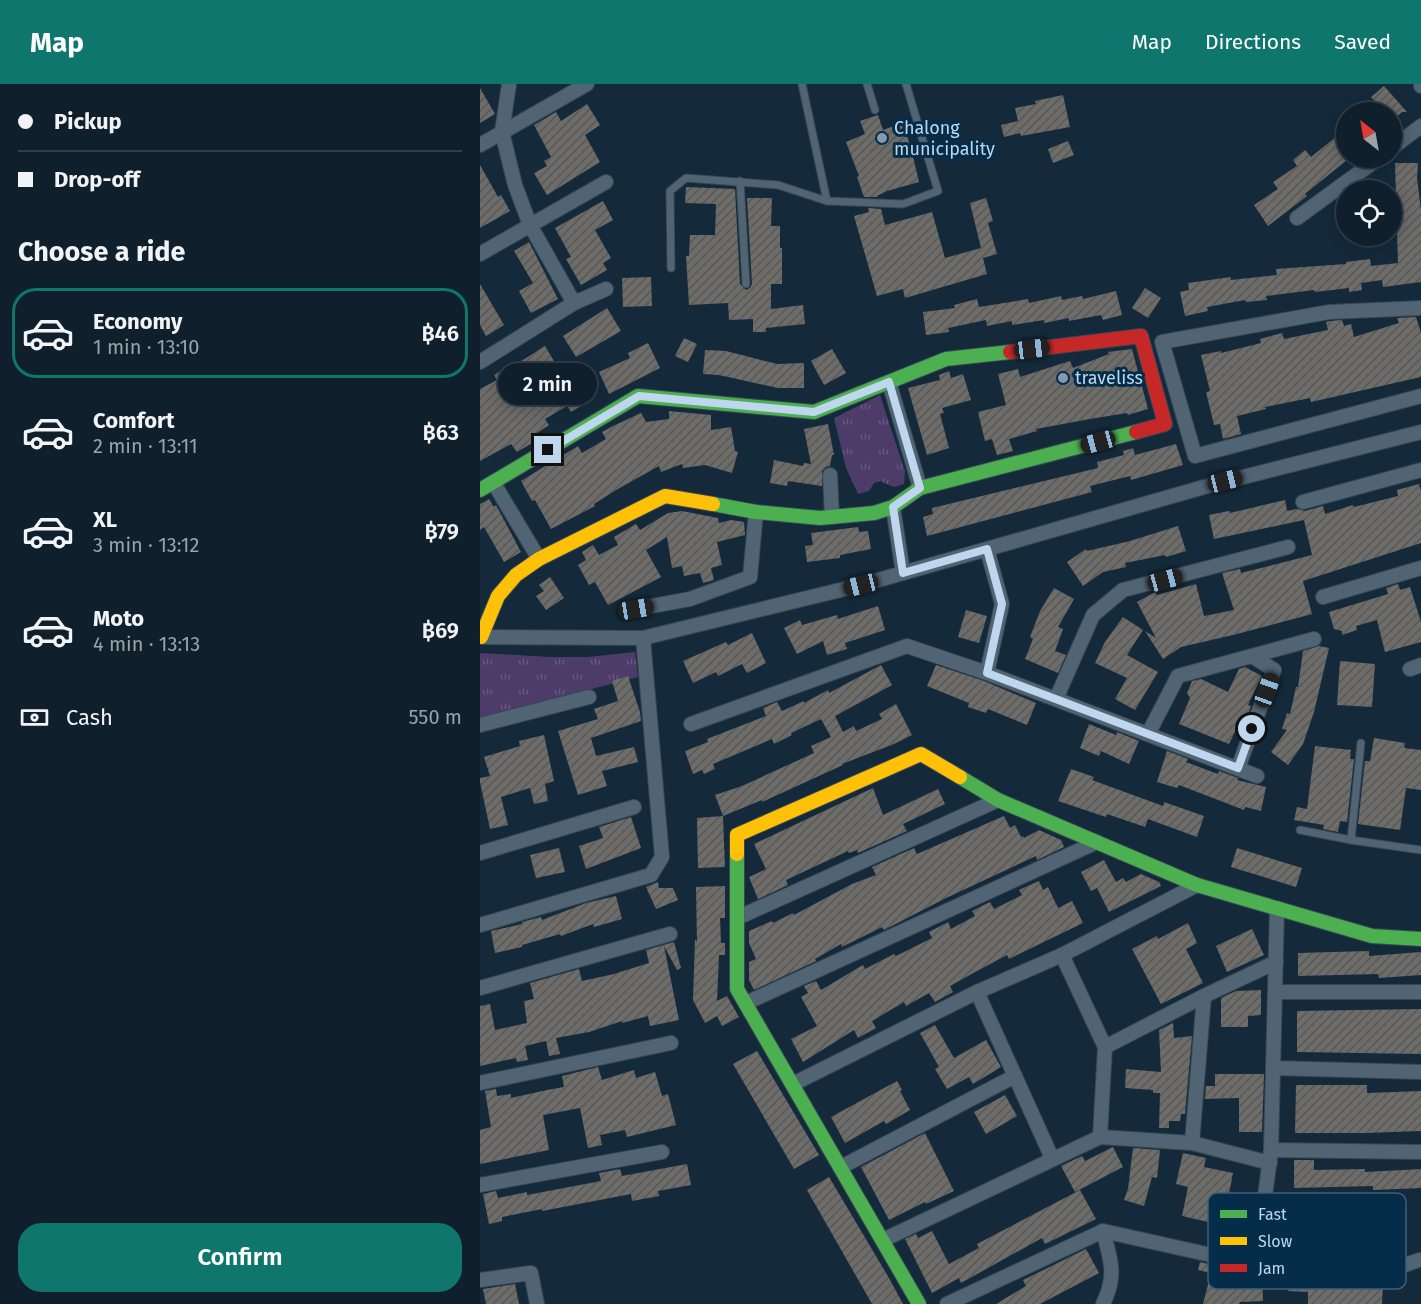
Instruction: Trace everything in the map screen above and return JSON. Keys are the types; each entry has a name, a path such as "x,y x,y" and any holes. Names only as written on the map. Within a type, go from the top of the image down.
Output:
{"street":[{"path":"509,84 502,132 515,185 530,225 574,303"},
{"path":"480,145 587,84"},
{"path":"1402,140 1421,126"},
{"path":"1297,218 1365,168"},
{"path":"480,254 606,182"},
{"path":"480,362 574,303 606,289"},
{"path":"1421,308 1329,312 1162,342 1195,456 1421,396"},
{"path":"480,490 639,396 814,412 946,358 1141,336 1165,424 920,488 893,507 874,513 820,518 756,512 665,496 539,559 516,575 498,596 481,637 643,639 903,573 1203,487 1421,432"},
{"path":"889,382 920,488"},
{"path":"1303,502 1421,470"},
{"path":"830,475 832,517"},
{"path":"493,482 539,559"},
{"path":"893,507 903,573"},
{"path":"636,609 690,599 750,577 756,512"},
{"path":"1056,699 1093,615 1124,590 1288,547"},
{"path":"987,549 1002,604 987,673"},
{"path":"1323,597 1421,568"},
{"path":"480,925 651,874 662,857 643,639"},
{"path":"1149,734 1178,676 1314,639"},
{"path":"691,724 908,646 987,673 1257,776"},
{"path":"1238,768 1274,670 1252,656"},
{"path":"480,725 589,697"},
{"path":"920,1304 737,989 737,835 921,754 998,800 1197,885 1372,936 1421,939"},
{"path":"737,918 998,800"},
{"path":"480,853 634,807"},
{"path":"746,1003 1096,842"},
{"path":"793,1084 977,992 1062,955 1197,885"},
{"path":"1265,1193 1270,1156 1277,908"},
{"path":"480,988 670,934"},
{"path":"1062,955 1105,1047 1100,1137"},
{"path":"1105,1047 1276,962"},
{"path":"977,992 1052,1158"},
{"path":"1275,992 1421,992"},
{"path":"1192,1143 1204,996"},
{"path":"480,1083 671,1042"},
{"path":"1273,1068 1421,1072"},
{"path":"841,1167 1015,1076"},
{"path":"883,1240 1100,1137 1192,1143 1270,1156 1421,1152"},
{"path":"480,1185 662,1152"},
{"path":"1103,1231 1113,1267 1111,1288 1103,1304"},
{"path":"947,1304 1103,1231 1208,1254"},
{"path":"1406,1264 1419,1260"},
{"path":"480,1280 531,1273 537,1304"}],"lane":[{"path":"802,84 827,201"},
{"path":"867,84 875,110"},
{"path":"671,268 670,190 686,178 778,185 827,201 903,204 938,191 906,84"},
{"path":"740,181 746,284"},
{"path":"1351,840 1360,743"},
{"path":"1300,830 1421,850"}],"green space":[{"path":"880,395 905,471 904,484 894,487 880,481 874,483 869,491 858,494 846,468 834,418"},
{"path":"635,652 638,677 480,718 480,653 588,657"}],"building":[{"path":"1384,86 1398,102 1375,102 1371,97"},
{"path":"480,88 495,114 480,123"},
{"path":"1063,95 1070,127 1004,137 1001,125 1018,121 1015,108"},
{"path":"587,104 600,125 585,135 600,162 547,195 534,173 547,166 544,161 551,157 534,125 556,112 561,121"},
{"path":"878,115 883,130 902,123 910,144 919,182 887,191 878,197 864,197 846,142 865,134 860,121"},
{"path":"1336,137 1337,168 1305,194 1307,196 1268,226 1254,205 1278,189 1273,182 1297,166 1293,160 1305,150 1311,157"},
{"path":"1068,141 1074,155 1053,163 1048,149"},
{"path":"1402,163 1418,163 1417,178 1421,210 1421,282 1383,287 1382,280 1361,283 1362,290 1349,292 1349,288 1266,296 1267,300 1246,302 1245,300 1207,307 1208,311 1185,316 1180,292 1189,290 1188,283 1231,277 1231,280 1277,275 1276,269 1346,264 1346,262 1370,259 1371,266 1398,263 1397,246 1402,246 1402,180 1396,180 1395,168 1402,168"},
{"path":"480,165 498,197 501,195 510,211 480,228"},
{"path":"686,187 735,189 740,284 746,290 752,284 747,198 772,198 771,226 780,226 782,284 771,284 771,309 803,305 805,324 766,328 766,332 753,332 753,319 729,320 728,303 689,305 686,256 689,256 690,235 715,235 716,204 685,203"},
{"path":"986,198 993,221 988,223 997,254 983,258 987,274 905,298 903,289 877,296 854,216 869,212 868,208 881,209 885,225 932,212 945,258 981,248 970,203"},
{"path":"603,201 613,220 595,230 611,258 603,263 607,270 581,285 566,259 571,257 555,228"},
{"path":"529,242 558,299 531,313 519,291 533,283 514,251"},
{"path":"651,277 652,306 623,307 622,278"},
{"path":"480,284 504,325 486,336 480,325"},
{"path":"1145,288 1161,298 1148,318 1132,308"},
{"path":"1116,291 1122,315 1103,320 1101,315 1069,321 1069,318 1044,323 1044,320 1012,325 1012,321 987,326 986,320 948,328 949,332 926,335 923,312 955,308 954,305 977,299 979,307 1028,299 1029,303 1061,296 1062,300 1082,296 1083,299"},
{"path":"607,308 621,331 576,357 563,336"},
{"path":"1416,317 1421,333 1421,377 1311,402 1310,398 1265,407 1266,409 1237,416 1241,434 1223,439 1220,424 1214,425 1206,392 1210,391 1201,355 1221,351 1221,353 1261,343 1260,339 1282,333 1284,339 1328,330 1326,322 1330,321 1342,320 1344,326 1351,324 1354,337 1399,323 1397,318"},
{"path":"684,338 697,344 688,362 675,356"},
{"path":"648,343 660,368 609,394 599,372 630,358 628,353"},
{"path":"545,346 581,406 571,412 567,406 545,419 549,425 531,437 534,442 517,452 511,444 480,461 480,389 497,380 494,375"},
{"path":"832,349 846,373 824,385 811,361"},
{"path":"1132,349 1148,409 1128,415 1127,413 1036,429 1037,431 1009,439 1013,451 997,455 992,439 985,441 978,412 1006,405 998,374 1018,369 1020,377 1070,361 1073,368 1109,354 1108,352"},
{"path":"705,350 726,351 777,364 804,363 804,388 778,388 719,375 703,374"},
{"path":"949,371 951,378 963,374 971,400 942,408 944,413 940,414 949,448 927,455 908,388 940,380 939,375"},
{"path":"669,411 711,415 711,430 731,427 735,451 738,452 732,473 705,465 683,468 682,464 661,472 659,466 616,490 594,504 595,506 551,529 535,500 532,501 521,481 578,446 582,453 606,439 602,432 613,426 641,413 646,422 669,419"},
{"path":"828,424 834,455 832,455 830,466 822,471 822,486 788,481 787,486 770,483 774,460 803,466 804,463 811,464 804,429"},
{"path":"1176,444 1183,465 1131,480 1130,476 1090,486 1092,492 927,536 923,517 933,514 932,508 1098,468 1097,462 1124,455 1123,451 1133,448 1135,455"},
{"path":"1419,484 1421,543 1303,581 1312,614 1181,647 1163,659 1145,631 1156,638 1137,602 1155,592 1157,595 1196,584 1204,616 1234,610 1222,573 1240,569 1241,573 1312,555 1304,520 1214,539 1209,515 1229,511 1230,513 1285,500 1287,511 1297,509 1305,511 1323,506 1325,514 1353,505 1354,507 1398,496 1397,490"},
{"path":"489,499 494,507 496,505 521,552 504,562 484,527 480,530 480,504"},
{"path":"682,511 718,518 719,523 731,520 744,522 745,535 717,542 722,565 711,568 714,580 703,583 700,573 684,576 682,566 672,568 667,537 646,550 661,577 608,605 595,582 589,585 578,565 586,560 582,552 593,545 599,555 618,545 614,537 636,524 640,530 668,513"},
{"path":"1178,526 1186,551 1166,557 1165,555 1125,563 1126,567 1103,572 1083,586 1067,562 1086,549 1087,551 1130,541"},
{"path":"858,527 859,532 868,531 871,549 840,555 840,558 807,562 805,546 813,545 811,533"},
{"path":"550,577 564,598 546,610 536,596 544,591 539,585"},
{"path":"1398,584 1400,590 1410,587 1421,622 1421,642 1385,652 1377,620 1356,626 1357,630 1342,635 1342,631 1334,629 1329,612 1388,594 1386,588"},
{"path":"1054,588 1074,599 1058,627 1063,629 1055,651 1066,655 1058,673 1025,659 1040,611"},
{"path":"878,606 885,630 845,643 847,649 827,655 823,641 797,654 784,628 800,620 802,625 837,615 838,619"},
{"path":"966,610 987,616 979,643 958,637"},
{"path":"1123,617 1143,630 1127,655 1158,672 1135,710 1115,699 1127,678 1095,663 1105,642"},
{"path":"752,633 766,663 747,673 742,664 718,676 716,672 693,683 683,661 726,642 728,645"},
{"path":"1319,646 1329,648 1314,712 1303,744 1288,765 1271,752 1287,730 1282,729 1287,713 1290,714 1296,687 1298,687 1303,651"},
{"path":"1340,661 1375,664 1372,707 1337,705"},
{"path":"881,665 892,685 835,716 843,732 854,726 856,731 882,719 879,714 896,704 912,735 842,764 762,802 762,800 723,816 715,795 742,786 814,753 811,746 831,737 821,719 774,744 772,739 713,764 715,769 704,774 702,770 693,774 685,751 708,742 707,739 766,716 763,708 777,702 782,711 804,701 804,703 828,690 829,693"},
{"path":"936,665 984,681 1036,703 1027,725 988,709 986,713 968,707 969,703 927,686"},
{"path":"1245,667 1262,676 1248,705 1251,706 1246,721 1241,719 1229,744 1179,724 1190,698 1187,693 1192,681 1201,679 1228,692 1239,669"},
{"path":"628,676 641,721 591,738 596,756 634,747 638,762 602,771 607,786 578,795 558,731 598,719 594,709 618,701 612,681"},
{"path":"1089,724 1139,741 1129,764 1101,751 1099,756 1080,748"},
{"path":"544,735 554,781 545,784 548,801 534,804 530,788 501,797 508,825 490,829 480,782 480,778 490,776 484,757 520,746 519,741"},
{"path":"1374,738 1405,743 1404,748 1421,750 1421,790 1406,788 1400,830 1358,824 1365,761 1370,761"},
{"path":"1315,746 1351,750 1350,759 1354,759 1347,822 1340,821 1338,832 1323,829 1324,825 1294,820 1297,807 1307,809"},
{"path":"1167,751 1188,759 1186,762 1218,774 1219,771 1238,778 1237,780 1266,787 1261,811 1245,807 1244,810 1179,785 1177,788 1157,782"},
{"path":"1071,769 1094,777 1092,780 1163,806 1164,802 1204,816 1197,837 1148,819 1145,827 1058,801"},
{"path":"873,788 883,815 938,789 945,804 903,824 907,831 858,853 857,850 849,853 848,851 786,880 788,885 758,899 749,877 766,869 754,844"},
{"path":"723,816 725,867 698,868 697,818"},
{"path":"1004,816 1010,828 1015,825 1021,837 1024,838 1039,830 1061,840 1064,847 1037,860 1036,856 884,930 882,927 842,947 841,944 815,959 816,961 754,990 749,980 749,962 756,959 749,943 749,931 793,913 794,915 852,884 876,875 872,867 914,848 917,854"},
{"path":"631,817 641,848 586,869 579,846 603,838 599,827"},
{"path":"559,848 565,872 536,878 530,855"},
{"path":"1237,848 1302,868 1296,887 1231,867"},
{"path":"1104,860 1116,882 1123,878 1126,882 1141,874 1159,882 1161,886 1109,912 1097,888 1091,891 1081,872"},
{"path":"1039,881 1043,890 1048,887 1058,908 1072,901 1083,923 1009,959 1007,955 977,971 950,986 953,992 935,1002 929,993 906,1006 904,1002 872,1021 876,1028 858,1038 854,1030 803,1062 791,1039 817,1026 801,997 808,993 804,986 816,981 821,990 863,965 865,969 932,938 929,932 948,922 951,929 975,916 972,911 990,902 994,909 1022,895 1019,890"},
{"path":"658,882 659,888 673,888 678,900 656,909 646,887"},
{"path":"725,886 725,918 720,918 721,943 725,943 725,955 719,955 717,1001 727,996 739,1017 722,1026 717,1016 705,1023 693,1000 695,939 697,942 696,887"},
{"path":"616,896 622,919 594,927 593,924 561,936 560,934 522,945 522,947 495,953 491,931 541,917 542,920 586,903"},
{"path":"1188,923 1197,943 1186,949 1203,983 1161,1004 1132,949 1157,936 1158,939"},
{"path":"1252,929 1264,955 1227,972 1216,946"},
{"path":"674,942 681,968 677,970 664,946 679,1020 650,1026 648,1016 622,1023 622,1021 589,1032 556,1038 560,1054 549,1056 546,1041 525,1046 528,1060 517,1062 516,1058 480,1066 480,1006 490,1004 495,1030 527,1023 524,1001 534,999 530,983 579,969 582,981 614,974 649,963 646,950"},
{"path":"1369,951 1369,956 1421,952 1421,975 1379,978 1378,974 1298,976 1298,953"},
{"path":"1261,990 1261,1015 1248,1016 1248,1027 1221,1027 1221,998 1236,991"},
{"path":"1421,1009 1421,1054 1297,1052 1297,1011"},
{"path":"1173,1023 1174,1038 1192,1036 1185,1114 1181,1114 1180,1121 1169,1121 1169,1128 1159,1128 1160,1093 1153,1093 1153,1090 1125,1088 1126,1069 1161,1072 1159,1030"},
{"path":"935,1025 954,1058 986,1040 1001,1067 973,1084 969,1077 947,1089 935,1069 939,1067 920,1033"},
{"path":"757,1051 819,1155 794,1169 733,1064"},
{"path":"598,1067 602,1080 634,1070 636,1078 655,1072 662,1096 668,1094 676,1125 627,1137 625,1130 600,1135 602,1145 588,1148 580,1108 543,1115 549,1150 480,1164 480,1130 491,1127 485,1091 496,1089 497,1096 511,1094 511,1098 564,1087 562,1076"},
{"path":"1215,1074 1264,1074 1262,1132 1239,1132 1239,1098 1205,1099 1206,1086 1215,1086"},
{"path":"897,1081 910,1110 886,1124 884,1121 845,1143 831,1117"},
{"path":"1296,1085 1367,1085 1367,1093 1421,1091 1421,1131 1295,1133"},
{"path":"1005,1095 1017,1116 986,1134 974,1112"},
{"path":"925,1133 954,1191 889,1220 861,1167"},
{"path":"1113,1147 1123,1167 1075,1192 1061,1166 1082,1156 1085,1161"},
{"path":"1133,1148 1160,1150 1157,1178 1152,1177 1144,1206 1124,1200 1128,1189"},
{"path":"1183,1153 1206,1158 1204,1167 1233,1173 1229,1193 1208,1193 1208,1222 1182,1216 1188,1187 1176,1184"},
{"path":"1294,1160 1314,1160 1314,1170 1365,1169 1365,1172 1421,1169 1421,1188 1373,1190 1373,1186 1294,1188"},
{"path":"687,1164 691,1185 658,1191 659,1196 632,1201 631,1194 502,1217 502,1221 489,1224 483,1194 496,1191 498,1198 527,1192 527,1195 601,1181 599,1173 620,1169 622,1176"},
{"path":"829,1177 903,1304 872,1304 807,1190"},
{"path":"1080,1190 1096,1219 1045,1244 1042,1238 961,1283 959,1278 932,1293 905,1239 916,1234 918,1238 932,1231 949,1264 979,1248 977,1244"},
{"path":"1086,1249 1099,1273 1040,1304 996,1304 1026,1286 1023,1280"},
{"path":"1200,1262 1208,1264 1208,1272 1198,1270"},
{"path":"515,1284 519,1304 486,1304 483,1289"},
{"path":"1208,1285 1208,1289 1263,1289 1263,1301 1203,1304"},
{"path":"1288,1289 1383,1289 1382,1304 1308,1304 1308,1292 1288,1291"}],"traffic: fast":[{"path":"480,490 638,396 814,412 946,359 1010,352"},
{"path":"713,504 756,512 820,518 874,513 893,507 920,488 1136,432"},
{"path":"960,777 998,800 1197,885 1372,936 1421,939"},
{"path":"737,854 737,989 919,1304"}],"traffic: slow":[{"path":"481,637 498,596 516,575 539,559 665,496 713,504"},
{"path":"737,854 737,835 921,754 960,777"}],"traffic: jam":[{"path":"1010,352 1141,336 1165,424 1136,432"}],"place":[{"name":"Chalong municipality","path":"882,138"},
{"name":"traveliss","path":"1063,378"}],"route":[{"path":"548,450 639,396 814,412 889,382 920,488 893,507 903,573 987,549 1002,604 987,673 1238,768 1252,729"}]}
